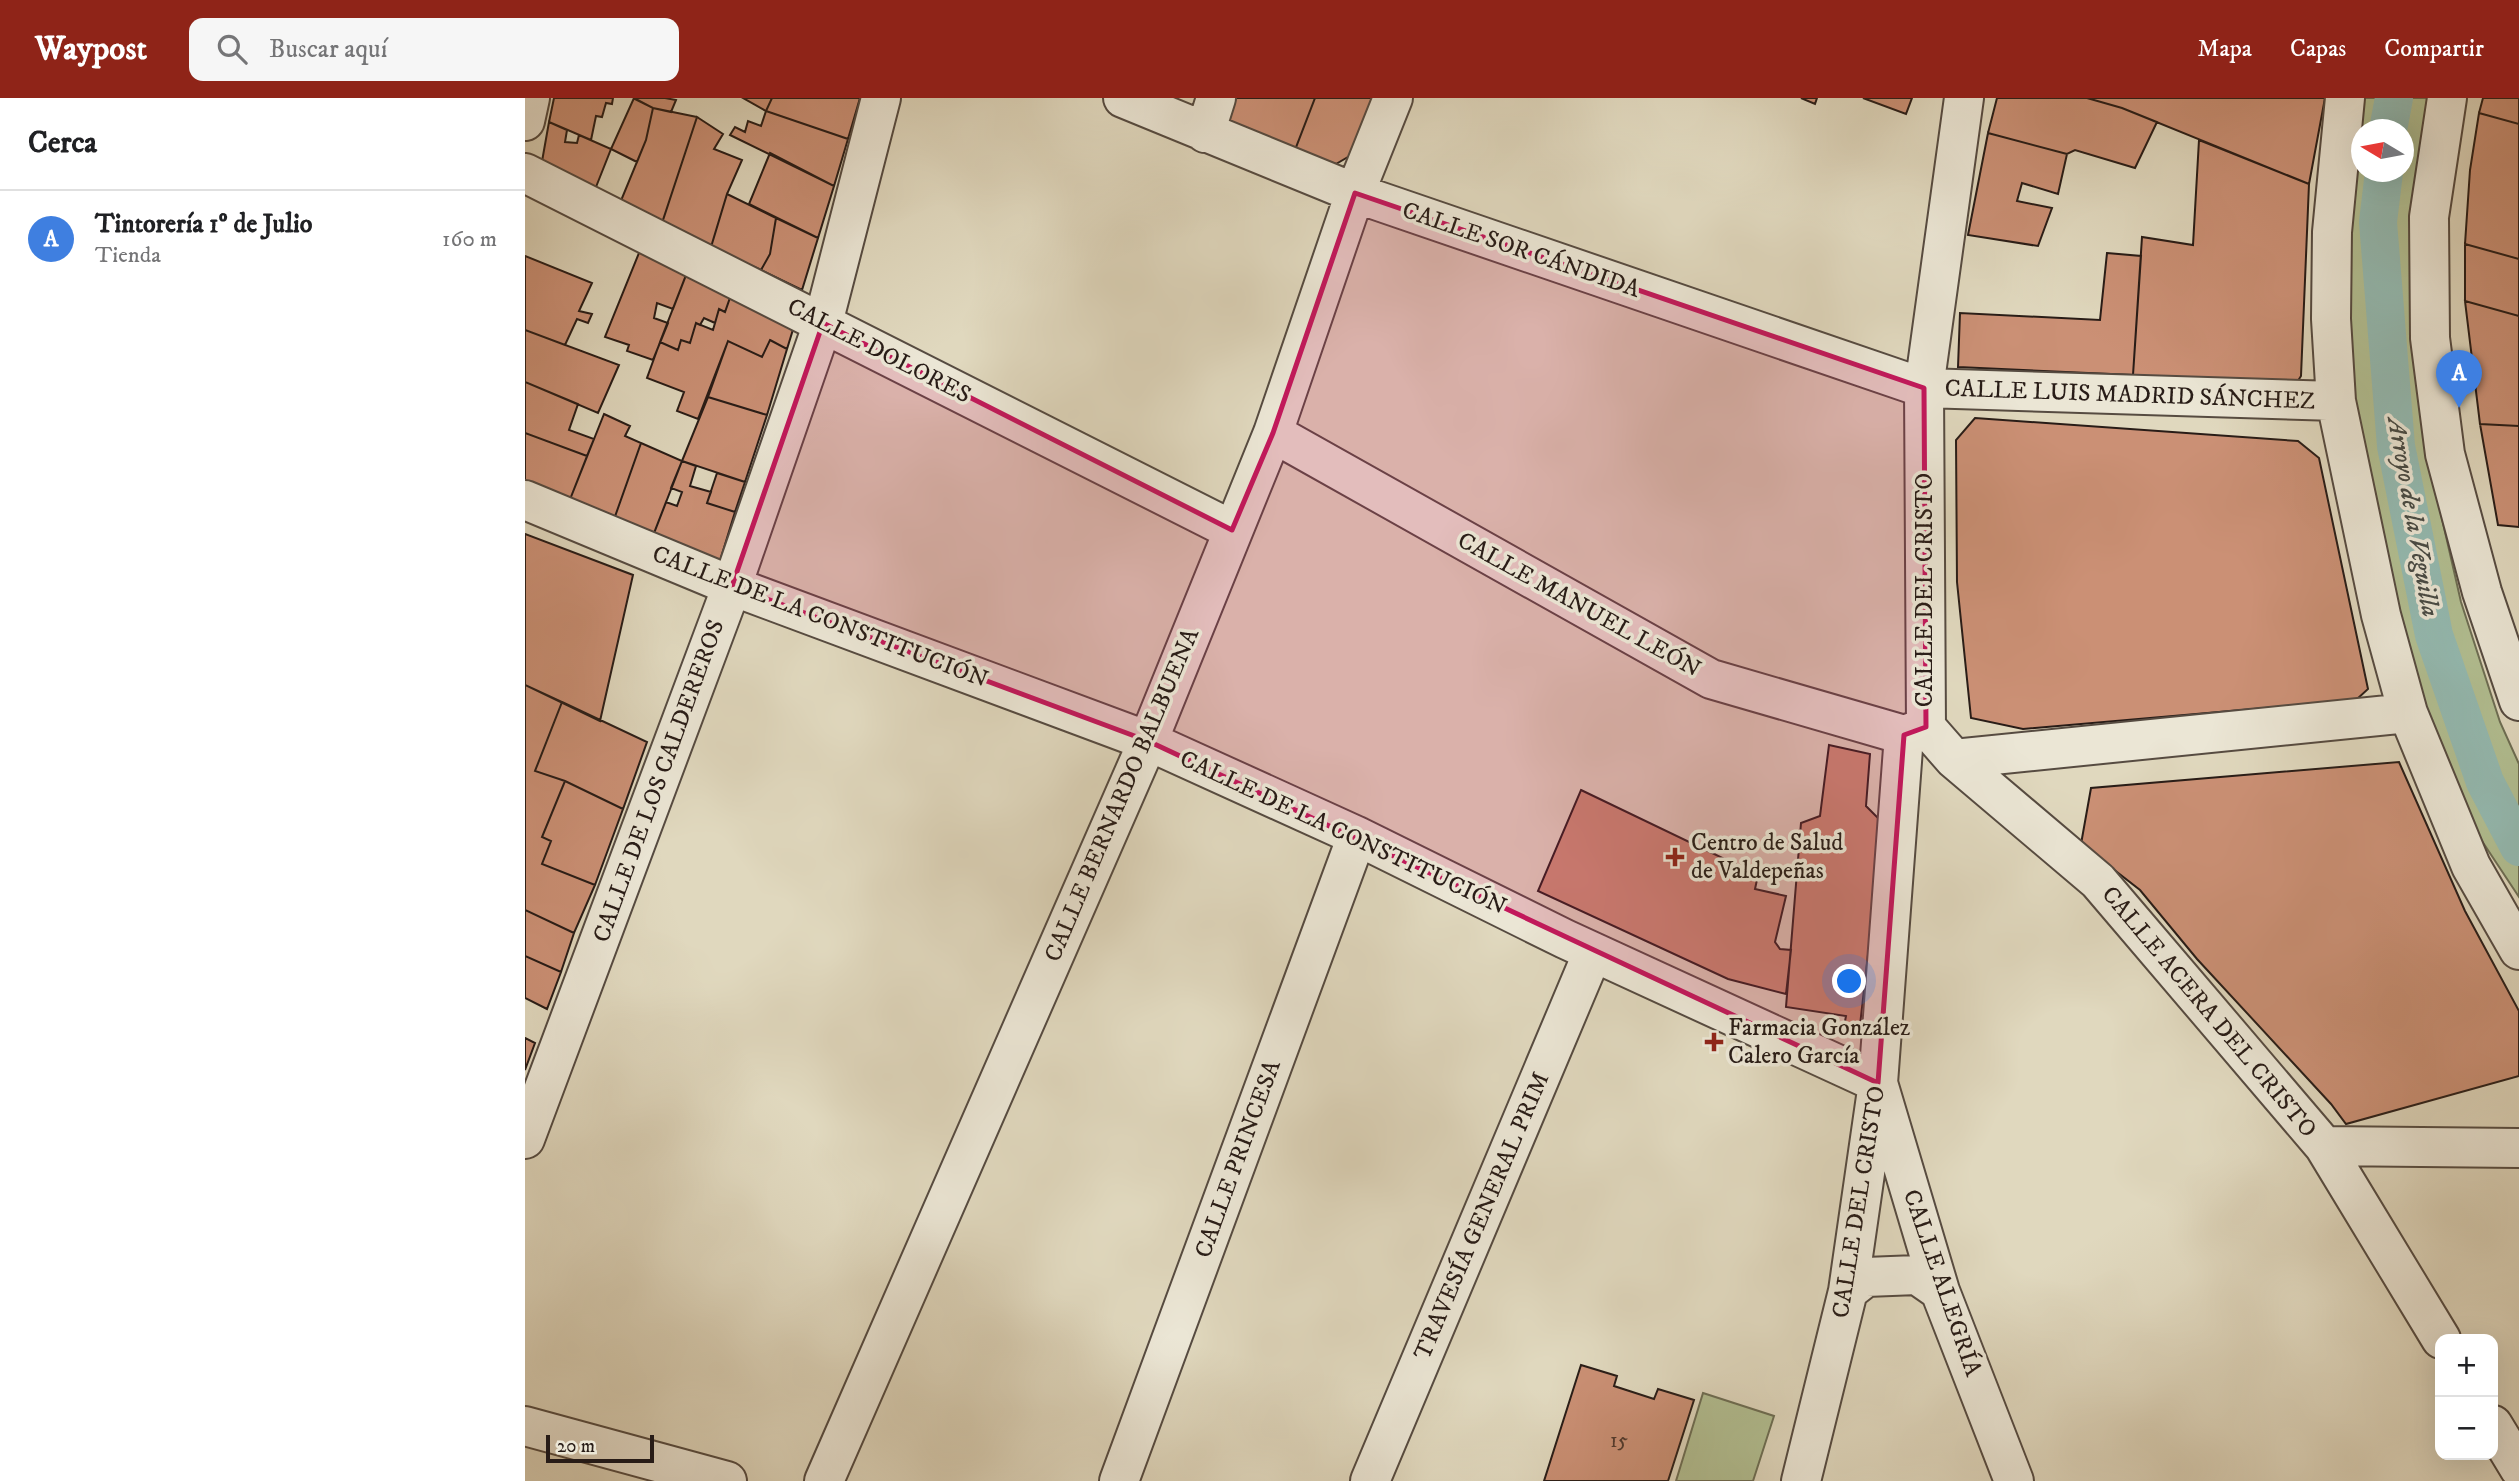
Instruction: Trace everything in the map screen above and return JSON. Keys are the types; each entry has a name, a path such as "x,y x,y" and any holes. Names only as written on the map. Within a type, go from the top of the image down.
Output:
{"street":[{"path":"525,121 530,98"},
{"name":"CALLE DE LOS CALDEREROS","path":"525,1139 731,586 823,323 881,98"},
{"name":"CALLE SOR CÁNDIDA","path":"1123,98 1211,116 1355,193 1924,388"},
{"name":"CALLE BERNARDO BALBUENA","path":"824,1481 1147,741 1273,432 1355,193 1393,98"},
{"name":"CALLE DEL CRISTO","path":"1801,1481 1848,1291 1878,1083 1915,731 1924,388 1964,98"},
{"path":"2346,98 2332,232 2336,401 2381,615 2408,713 2471,866 2519,950"},
{"path":"2447,98 2428,217 2430,338 2445,454 2481,592 2519,701"},
{"name":"CALLE DOLORES","path":"525,173 1232,530"},
{"name":"CALLE LUIS MADRID SÁNCHEZ","path":"1924,388 2336,401"},
{"name":"CALLE MANUEL LEÓN","path":"1273,432 1711,679 1915,731"},
{"name":"CALLE DE LA CONSTITUCIÓN","path":"525,500 731,586 1147,741 1357,836 1593,952 1878,1083"},
{"path":"1954,759 2408,713"},
{"name":"CALLE ACERA DEL CRISTO","path":"1915,731 1954,759 2098,881 2324,1146 2438,1334"},
{"name":"CALLE PRINCESA","path":"1119,1481 1357,836"},
{"name":"TRAVESÍA GENERAL PRIM","path":"1370,1481 1593,952"},
{"name":"CALLE ALEGRÍA","path":"1878,1083 1940,1291 2014,1481"},
{"path":"2324,1146 2519,1148"},
{"path":"1848,1291 1866,1277 1917,1275 1940,1291"},
{"path":"525,1426 727,1481"},
{"path":"2498,1433 2519,1468"}],"highlighted area":[{"path":"1355,193 1924,388 1926,727 1904,735 1878,1083 1148,741 732,586 823,323 1232,530 1273,433"}],"green space":[{"path":"2364,98 2428,98 2427,453 2461,602 2500,722 2519,764 2519,897 2474,829 2421,711 2355,400 2350,318 2351,206 2354,182 2414,182 2414,119 2361,119"},
{"path":"1703,1393 1774,1416 1753,1481 1676,1481"}],"building":[{"path":"554,98 613,98 612,104 606,103 602,117 596,116 591,140 549,122"},
{"path":"633,98 676,100 671,112 653,108"},
{"path":"634,98 653,108 646,140 637,162 611,149"},
{"path":"743,98 772,98 766,111"},
{"path":"772,98 860,98 848,139 766,111"},
{"path":"1236,98 1315,98 1295,150 1226,126"},
{"path":"1315,98 1378,98 1358,151 1336,164 1295,150"},
{"path":"1801,98 1817,98 1815,104"},
{"path":"1863,98 1912,98 1906,114"},
{"path":"1997,98 2087,98 2157,122 2135,168 2075,150 2067,154 1988,133"},
{"path":"2087,98 2325,98 2309,184 2122,108"},
{"path":"2483,98 2519,98 2519,124 2479,113"},
{"path":"653,108 697,117 662,223 620,203 646,140"},
{"path":"766,111 848,139 834,186 730,135 735,127 745,132 748,121 761,126"},
{"path":"2479,113 2519,124 2519,259 2465,244 2470,170"},
{"path":"697,117 723,134 714,149 742,160 727,194 711,247 662,223"},
{"path":"549,122 567,130 565,142 577,143 579,135 611,149 594,192 541,167"},
{"path":"1988,133 2067,154 2058,194 2022,183 2017,201 2052,208 2038,246 1968,235"},
{"path":"2199,140 2309,184 2301,376 2294,387 2133,375 2142,237 2193,245"},
{"path":"770,153 834,186 818,238 749,204"},
{"path":"727,194 776,218 770,254 761,270 711,247"},
{"path":"776,218 818,238 802,290 761,270 770,254"},
{"path":"2465,244 2519,259 2519,316 2465,301"},
{"path":"641,248 688,270 673,309 657,303 654,318 668,323 653,360 627,351 629,345 605,337"},
{"path":"2107,253 2141,256 2133,375 1958,367 1960,313 2100,320"},
{"path":"525,256 592,283 579,311 592,314 588,323 577,319 565,345 525,330"},
{"path":"688,270 732,292 725,312 719,309 715,323 704,318 700,325 696,323 690,343 681,340 678,350 660,342"},
{"path":"732,292 795,323 787,349 770,340 762,357 728,341 698,419 677,411 684,392 647,378 660,342 678,350 681,340 690,343 696,323 713,330 719,309 725,312"},
{"path":"2465,301 2519,316 2519,426 2480,424"},
{"path":"525,330 619,365 598,413 525,382"},
{"path":"770,340 787,349 767,415 708,397 728,341 762,357"},
{"path":"525,382 578,404 569,430 594,439 587,456 525,433"},
{"path":"708,397 767,415 745,482 682,461"},
{"path":"604,414 630,426 625,436 641,443 612,525 567,507"},
{"path":"1975,418 2298,441 2319,458 2368,689 2356,700 2023,729 1971,718 1957,582 1956,440"},
{"path":"2480,424 2519,426 2519,527 2498,525"},
{"path":"525,433 587,456 567,507 525,489"},
{"path":"641,443 682,461 651,541 612,525"},
{"path":"682,461 696,466 690,486 711,492 707,503 735,512 719,564 651,541 666,502 677,506 682,492 671,488"},
{"path":"717,473 745,482 735,512 707,503"},
{"path":"525,534 633,575 600,721 525,685"},
{"path":"525,685 562,702 535,771 565,781 542,837 551,841 542,864 595,885 574,933 525,910"},
{"path":"562,702 647,742 623,809 565,781 535,771"},
{"path":"1829,745 1870,754 1866,806 1883,823 1859,1034 1843,1032 1846,1016 1786,1007 1801,823 1820,816"},
{"path":"2399,762 2465,911 2519,1011 2519,1076 2346,1124 2331,1104 2197,959 2140,890 2081,844 2091,788"},
{"path":"565,781 623,809 595,885 542,864 551,841 542,837"},
{"path":"1581,790 1758,875 1755,889 1786,896 1775,942 1780,949 1791,950 1786,994 1728,979 1538,891"},
{"path":"525,910 574,933 561,972 525,956"},
{"path":"525,956 561,972 547,1009 525,998"},
{"path":"525,1038 535,1043 525,1070"},
{"path":"1581,1365 1617,1376 1614,1386 1654,1399 1658,1389 1694,1400 1668,1481 1544,1481"}],"waterway":[{"name":"Arroyo de la Veguilla","path":"2390,119 2394,98"},
{"name":"Arroyo de la Veguilla","path":"2383,182 2378,222 2396,446 2434,635 2485,782 2519,847"}],"place":[{"name":"Tintorería 1º de Julio","path":"2459,408"},
{"name":"Centro de Salud de Valdepeñas","path":"1675,857"},
{"name":"Farmacia González Calero García","path":"1714,1042"}]}
